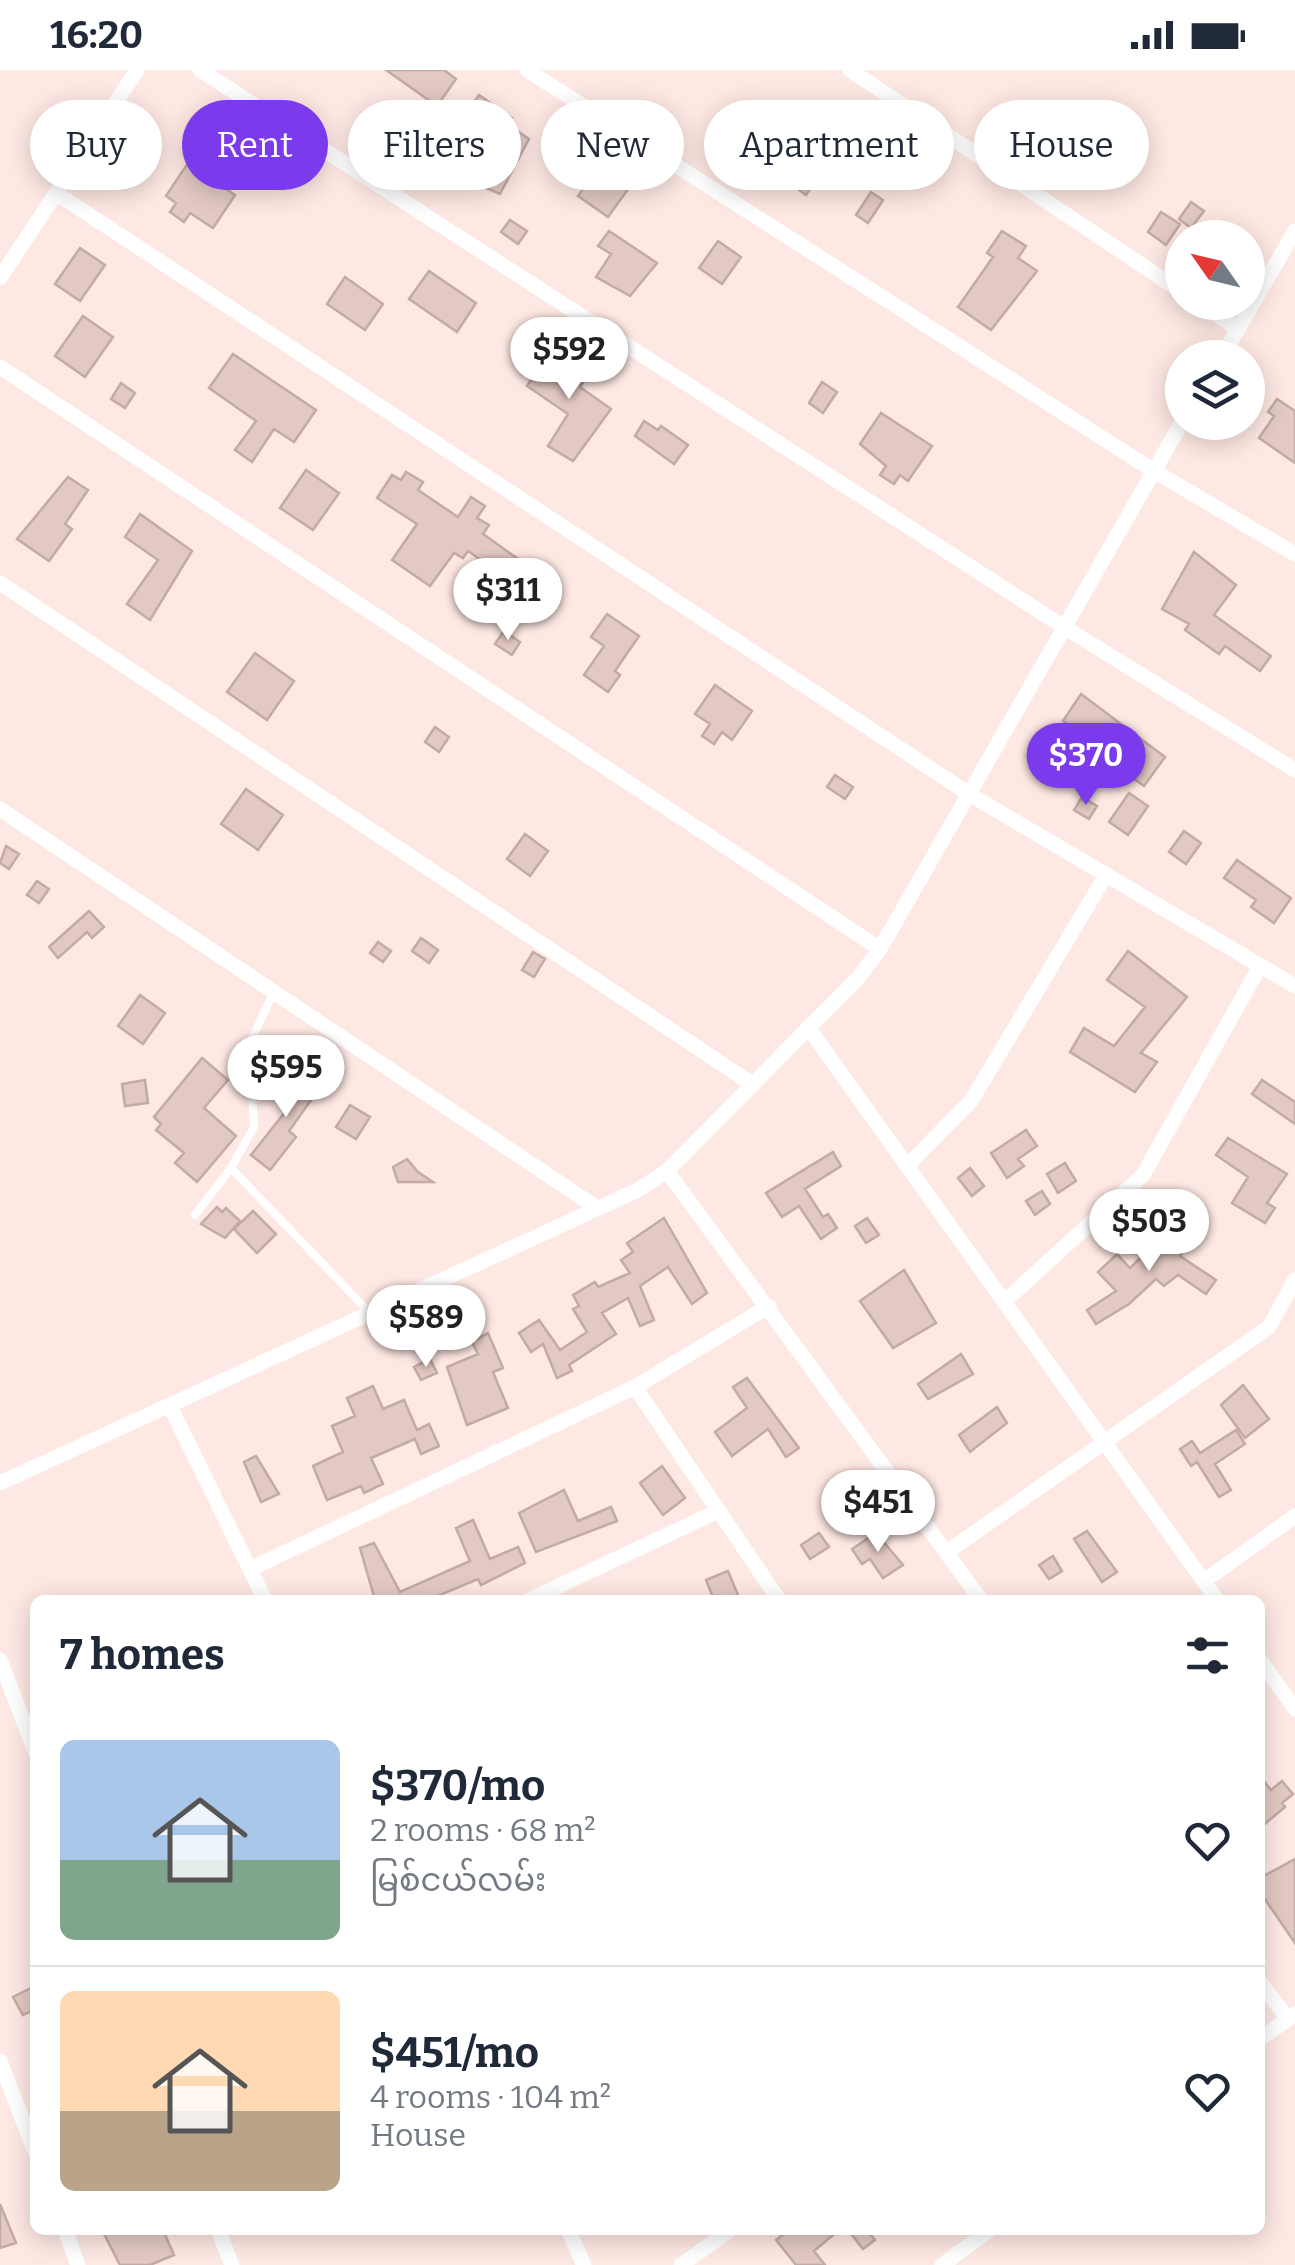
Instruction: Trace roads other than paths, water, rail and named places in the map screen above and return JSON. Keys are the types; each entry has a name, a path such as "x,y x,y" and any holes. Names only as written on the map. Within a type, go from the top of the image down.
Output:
{"street":[{"path":"0,278 138,70"},
{"path":"200,70 1064,627 1295,770"},
{"path":"527,70 1154,471 1295,554"},
{"path":"850,70 1165,281"},
{"path":"56,193 969,794 1295,986"},
{"path":"1231,340 1295,231"},
{"path":"1226,320 1238,328"},
{"path":"0,366 880,950"},
{"path":"0,1483 372,1316 667,1171 880,950 1172,440"},
{"path":"0,583 752,1084"},
{"path":"0,809 598,1208"},
{"path":"907,1166 971,1101 1106,875"},
{"path":"1004,1302 1143,1175 1260,966"},
{"path":"808,1028 1214,1595"},
{"path":"667,1171 977,1595"},
{"path":"947,1552 1269,1328 1295,1280"},
{"path":"250,1569 635,1387 769,1306"},
{"path":"635,1387 774,1595"},
{"path":"171,1408 263,1595"},
{"path":"541,1595 716,1512"},
{"path":"1204,1581 1295,1516"},
{"path":"0,1660 30,1738"},
{"path":"1265,1667 1295,1709"},
{"path":"1265,1988 1291,2017 1265,2035"},
{"path":"0,2061 30,2139"},
{"path":"0,2110 17,2105"},
{"path":"67,2235 78,2265"},
{"path":"220,2235 232,2265"},
{"path":"570,2235 584,2265"},
{"path":"680,2265 723,2235"},
{"path":"942,2265 983,2235"}],"lane":[{"path":"195,1216 232,1168 254,1128 250,1046 274,992"},
{"path":"232,1168 372,1316"}]}
